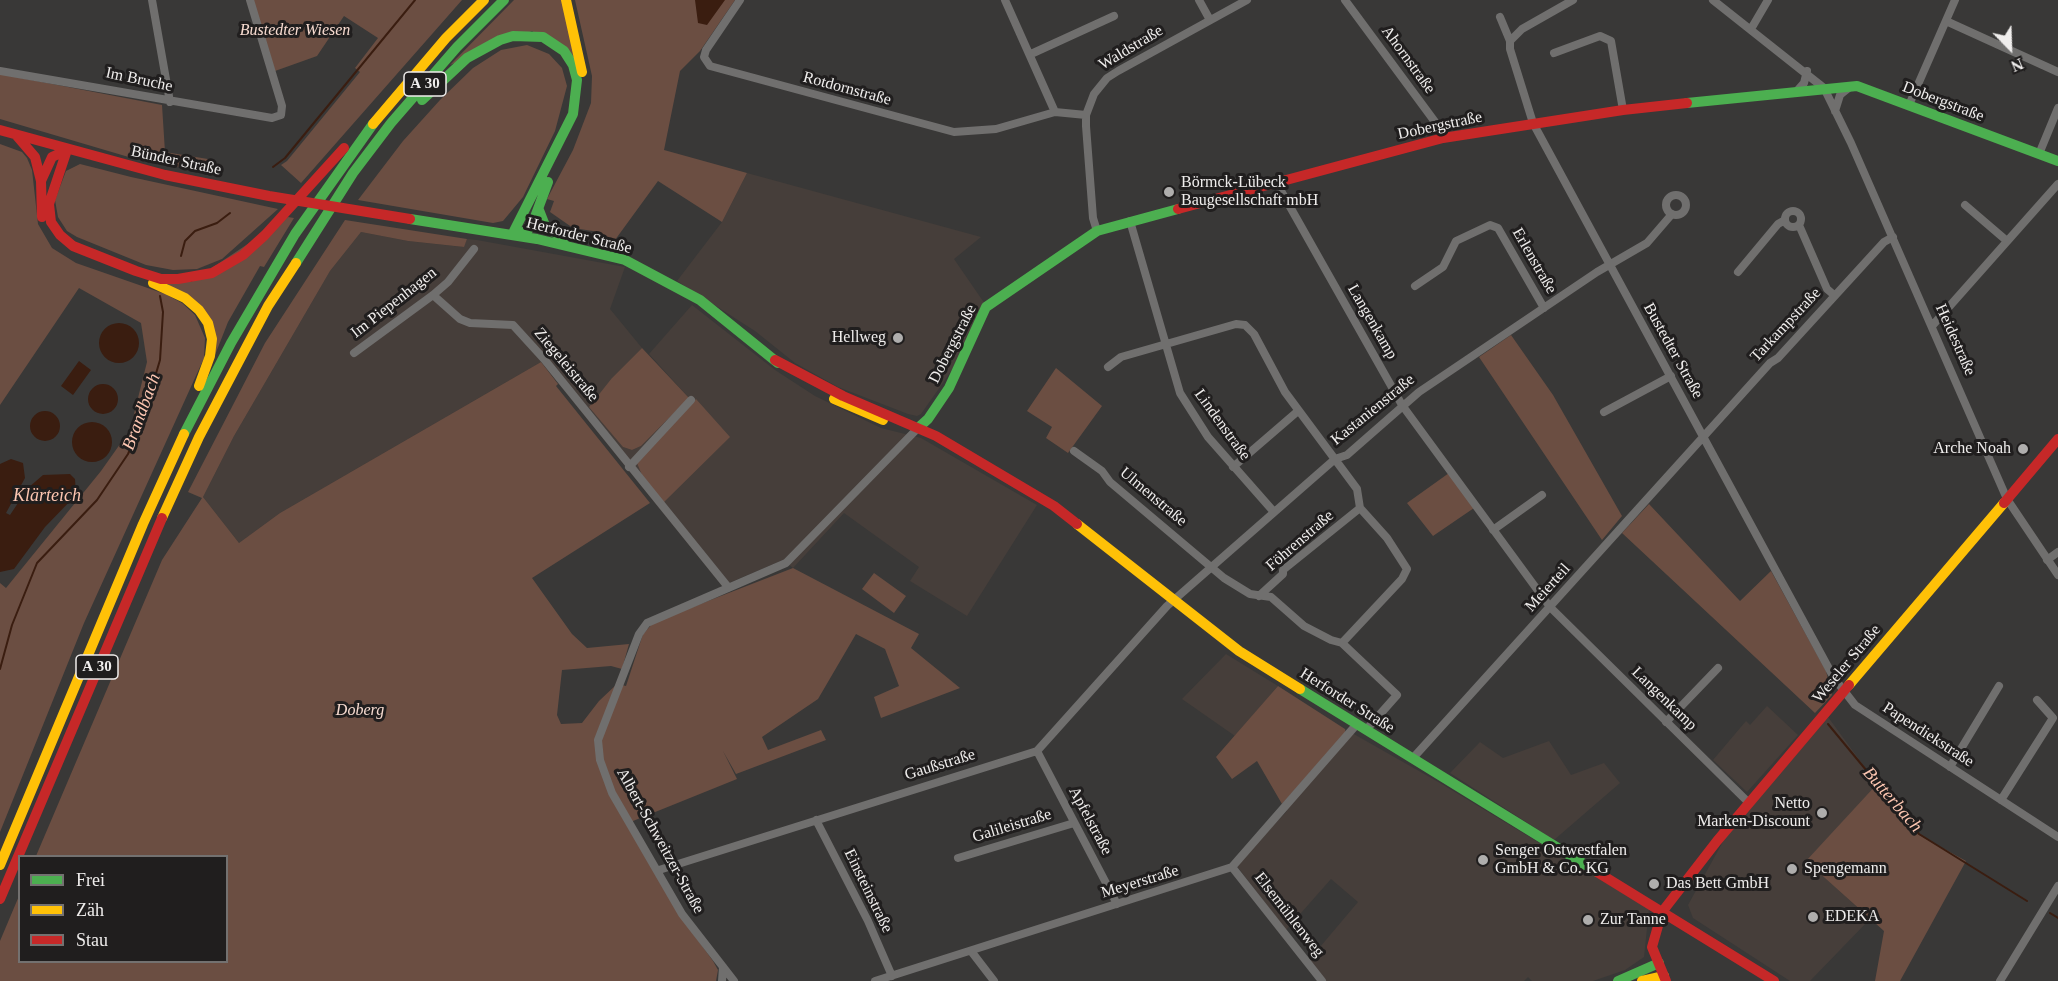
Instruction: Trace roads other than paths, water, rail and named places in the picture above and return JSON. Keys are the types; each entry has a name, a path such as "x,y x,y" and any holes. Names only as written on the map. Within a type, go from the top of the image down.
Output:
{"main road":[{"name":"A 30","path":"0,865 101,622 187,428 231,343 340,161 446,38 484,0"},
{"name":"A 30","path":"18,855 113,629 199,437 268,306 309,239 353,174 405,106 457,47 504,0"},
{"path":"512,235 527,231 532,225 546,184 579,116 582,101 581,64 566,0"},
{"path":"353,174 364,170 424,98 467,58 486,46 513,36 543,37 564,51 573,65 578,80 578,97 564,138 512,235"},
{"name":"Dobergstraße","path":"918,428 928,419 949,388 986,308 1097,231 1443,138 1623,110 1824,87 1852,86 2058,160"},
{"name":"Bünder Straße","path":"0,130 67,150 212,184 348,209"},
{"path":"17,136 35,157 41,181 42,216 54,239 70,252 168,288 199,310 208,323 212,339 210,356 187,412 187,428"},
{"path":"67,150 49,204 51,222 60,235 73,246 161,279 178,279 212,273 243,255 340,161"},
{"path":"41,181 52,157 67,150"},
{"name":"Herforder Straße","path":"348,209 565,245 625,260 646,270 700,300 775,360 843,396 936,436 1054,506 1089,531 1239,651 1774,981"},
{"path":"539,210 546,228 559,235 565,245"},
{"name":"Weseler Straße","path":"1662,912 1749,803 2058,439"},
{"name":"A 30","path":"0,899 18,856"},
{"path":"1642,981 1665,978 1652,947 1662,912"},
{"path":"1618,981 1659,963"}],"street":[{"path":"152,0 170,102"},
{"name":"Im Bruche","path":"0,71 272,118 281,115 282,106 250,0"},
{"name":"Rotdornstraße","path":"740,0 706,50 704,57 710,66 954,132 996,129 1054,112 1086,115"},
{"path":"1005,0 1031,54 1054,112"},
{"path":"1199,0 1210,20"},
{"name":"Waldstraße","path":"1097,231 1093,218 1086,115 1094,94 1107,78 1247,0"},
{"name":"Ahornstraße","path":"1346,0 1441,130 1443,138"},
{"path":"1510,41 1522,29 1573,0"},
{"name":"Heidestraße","path":"1713,0 1807,71 1824,87 1893,237 2007,499 2058,575"},
{"path":"1751,28 1768,0"},
{"path":"1909,105 1955,0"},
{"path":"1031,54 1114,16"},
{"name":"Bustedter Straße","path":"1500,17 1510,41 1510,49 1533,123 1608,265 1763,544 1776,575 1844,691"},
{"path":"1946,21 2058,72"},
{"path":"1554,53 1600,36 1611,41 1623,110"},
{"path":"1797,91 1804,83 1807,71"},
{"path":"1835,111 1840,94 1852,86"},
{"path":"2039,154 2058,108"},
{"name":"Langenkamp","path":"1276,182 1402,405 1550,608 1749,803"},
{"path":"1932,326 2058,184"},
{"path":"1965,205 2007,241"},
{"path":"1737,272 1778,224 1785,220 1788,213 1796,211 1801,217 1798,225 1827,289 1834,295"},
{"name":"Kastanienstraße","path":"1173,600 1335,459 1347,454 1402,405 1608,265 1647,243 1672,214"},
{"path":"1785,220 1792,227 1798,225"},
{"name":"Lindenstraße","path":"1130,221 1180,393 1191,412 1233,467 1274,512"},
{"name":"Erlenstraße","path":"1415,286 1443,267 1456,241 1490,225 1498,228 1544,308"},
{"name":"Tarkampstraße","path":"1704,437 1884,242 1893,237"},
{"name":"Im Piepenhagen","path":"354,353 448,282 474,249"},
{"name":"Ziegeleistraße","path":"433,295 455,315 470,323 513,325 544,359 728,587"},
{"path":"1108,367 1114,360 1236,324 1245,325 1254,334 1280,384 1357,489 1360,508 1387,538 1407,568 1402,579 1342,643"},
{"path":"1604,412 1671,376"},
{"path":"629,467 691,400"},
{"path":"1233,467 1298,411"},
{"name":"Albert-Schweitzer-Straße","path":"723,967 682,914 659,870 612,793 600,760 598,740 643,628 653,619 786,563 918,428"},
{"name":"Meierteil","path":"1413,758 1704,437"},
{"name":"Ulmenstraße","path":"1074,451 1102,471 1110,482 1212,566"},
{"path":"1493,530 1542,495"},
{"name":"Föhrenstraße","path":"1259,596 1283,574 1283,570 1360,508"},
{"path":"2047,560 2058,552"},
{"name":"Föhrenstraße","path":"1212,566 1224,578 1250,594 1271,597 1304,626 1342,643 1397,695 1362,727"},
{"path":"1037,751 1173,600"},
{"path":"1666,722 1718,668"},
{"path":"1950,767 1999,686"},
{"name":"Papendiekstraße","path":"1844,691 1855,705 2058,837"},
{"path":"2001,800 2053,718 2037,700"},
{"path":"1232,867 1362,727"},
{"name":"Gaußstraße","path":"659,870 1037,751"},
{"name":"Apfelstraße","path":"1037,751 1117,904"},
{"name":"Einsteinstraße","path":"816,820 868,921 892,976"},
{"name":"Galileistraße","path":"958,858 1074,823"},
{"name":"Meyerstraße","path":"875,981 1232,867"},
{"name":"Elsemühlenweg","path":"1232,867 1322,981"},
{"path":"2000,981 2058,886"},
{"path":"971,951 994,981"},
{"path":"722,981 723,967"},
{"path":"723,967 734,981"}],"water":[{"path":"695,0 725,0 707,25 698,23"},
{"path":"119,323 133,329 139,343 133,357 119,363 105,357 99,343 105,329"},
{"path":"79,361 91,370 73,395 61,386"},
{"path":"103,384 113,389 118,399 113,409 103,414 93,409 88,399 93,389"},
{"path":"45,411 56,415 60,426 56,437 45,441 34,437 30,426 34,415"},
{"path":"92,422 100,423 106,428 111,434 111,450 106,456 100,461 92,462 84,461 78,456 73,450 72,442 73,434 78,428 84,423"},
{"name":"Klärteich","path":"11,459 23,463 25,478 6,513 10,515 28,488 43,475 70,474 75,479 76,495 45,527 14,569 0,572 0,464"}],"waterway":[{"name":"Brandbach","path":"273,167 285,158 415,0"},
{"name":"Brandbach","path":"181,256 185,241 195,231 217,223 230,213"},
{"name":"Brandbach","path":"0,669 12,625 37,563 97,500 128,454 141,424 160,360 163,312 160,296"},
{"name":"Butterbach","path":"1828,724 1919,834 2027,901"},
{"name":"Butterbach","path":"2050,913 2058,918"}],"place":[{"name":"Börmck-Lübeck Baugesellschaft mbH","path":"1169,192"},
{"name":"Hellweg","path":"898,338"},
{"name":"Arche Noah","path":"2023,449"},
{"name":"Netto Marken-Discount","path":"1822,813"},
{"name":"Senger Ostwestfalen GmbH & Co. KG","path":"1483,860"},
{"name":"Spengemann","path":"1792,869"},
{"name":"Das Bett GmbH","path":"1654,884"},
{"name":"EDEKA","path":"1813,917"},
{"name":"Zur Tanne","path":"1588,920"}],"park label":[{"name":"Bustedter Wiesen","path":"295,31"},
{"name":"Doberg","path":"360,711"}]}
